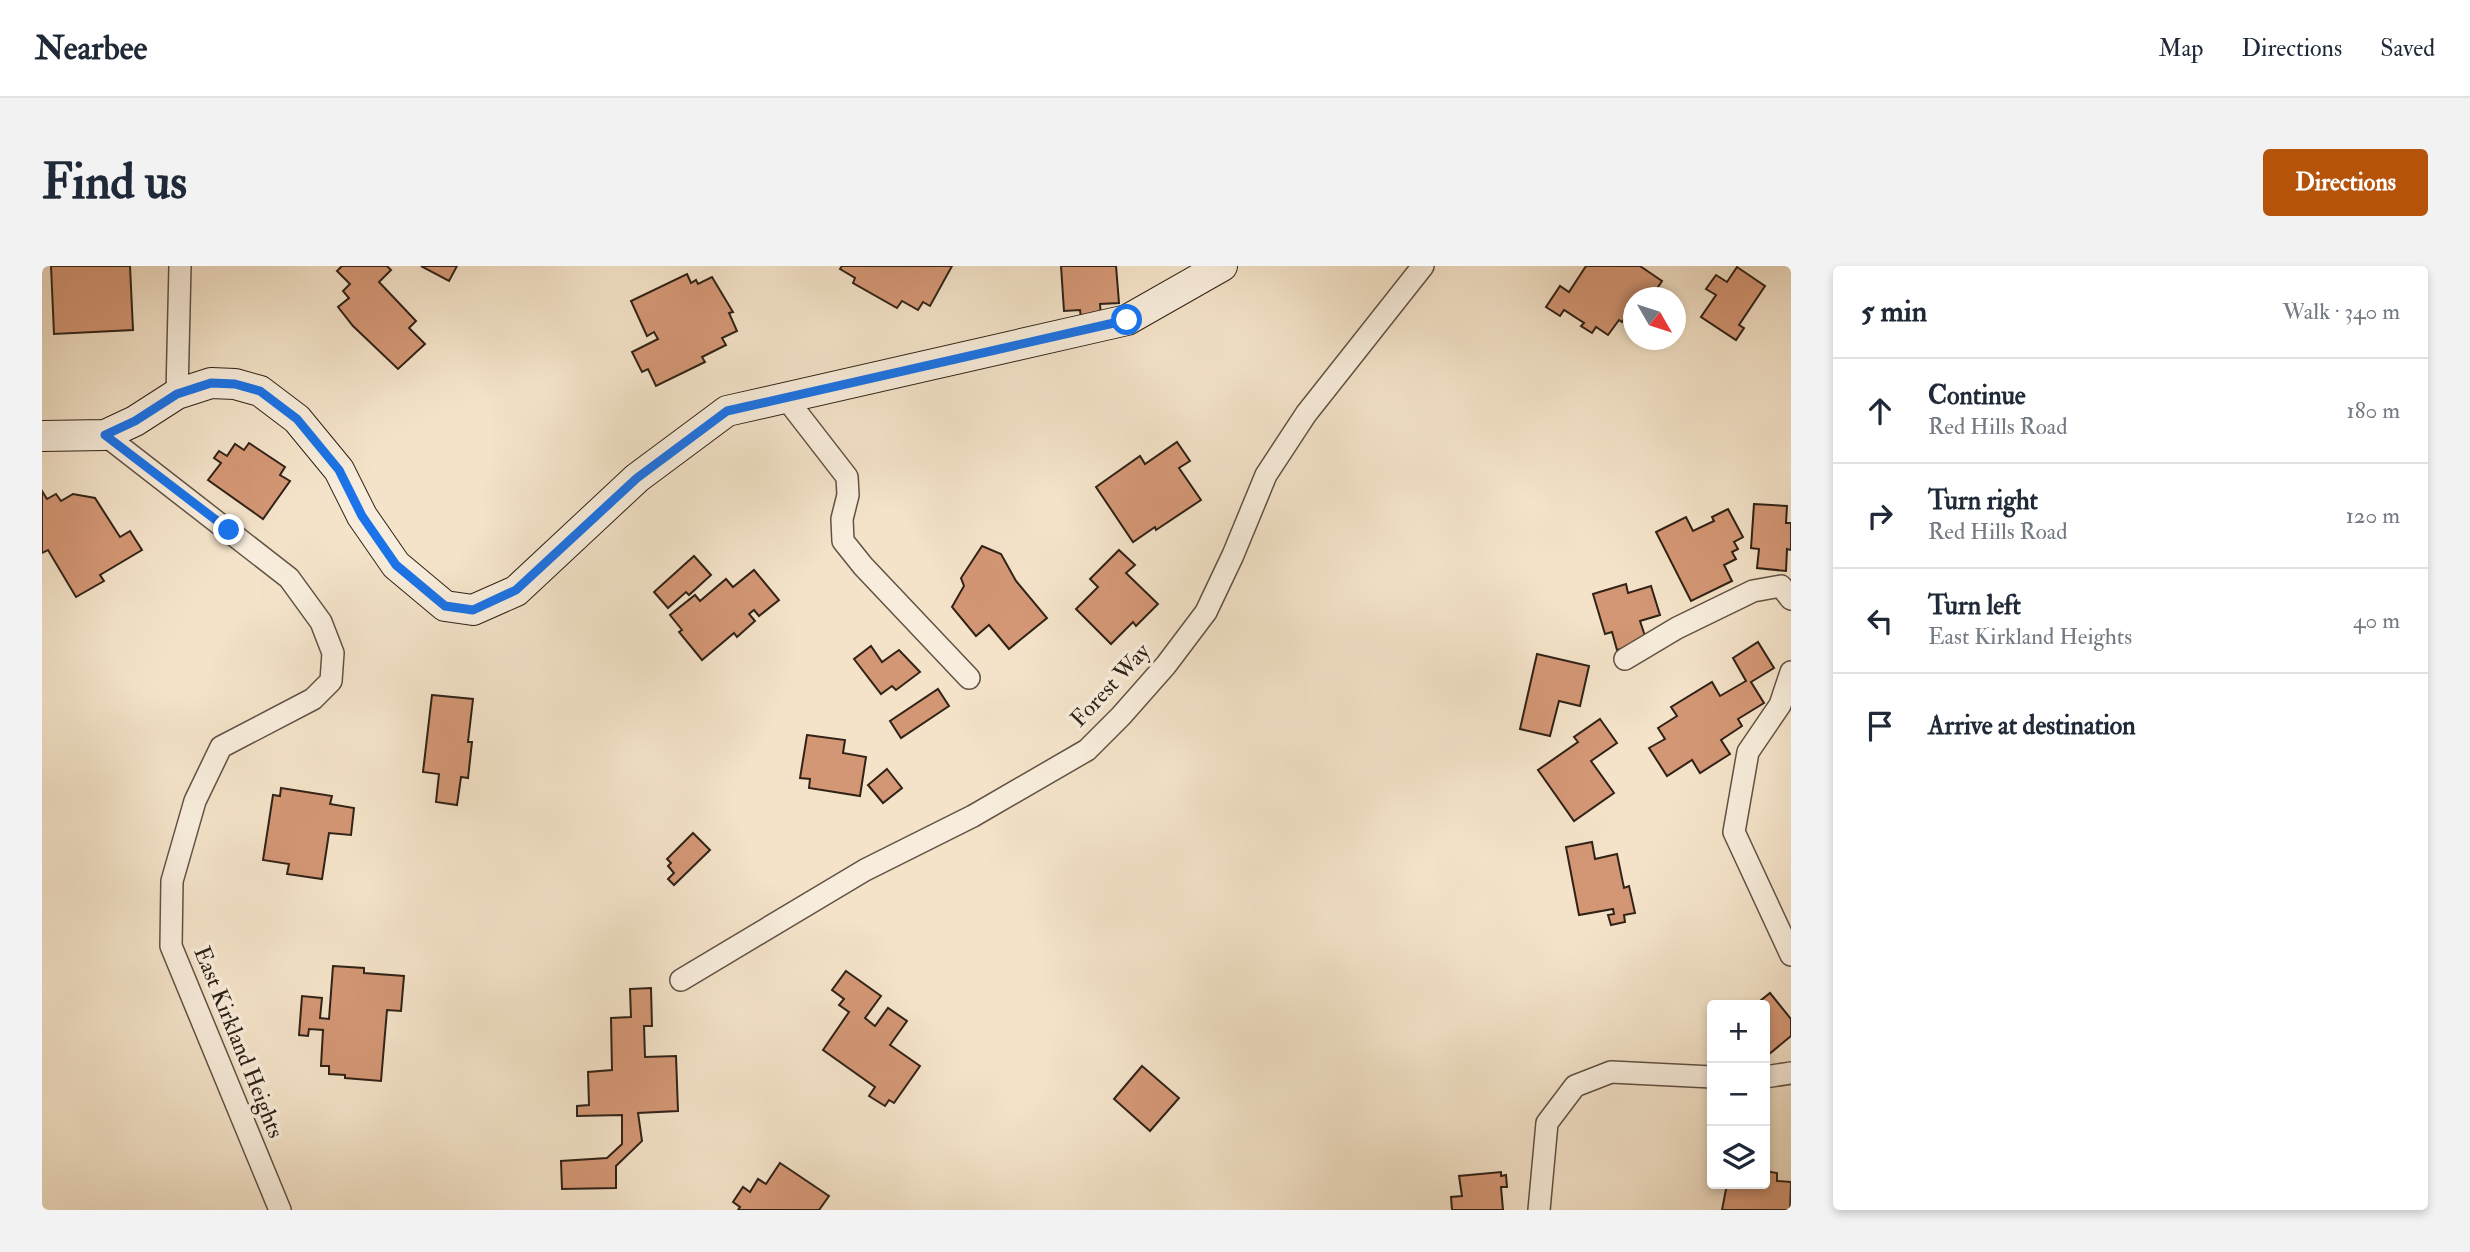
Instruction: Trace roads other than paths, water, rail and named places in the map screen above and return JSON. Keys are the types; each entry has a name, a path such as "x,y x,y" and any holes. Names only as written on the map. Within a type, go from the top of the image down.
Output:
{"main road":[{"path":"42,436 105,435 135,421 177,394 211,383 235,384 260,391 297,419 339,470 362,516 396,565 445,606 473,610 516,590 637,478 727,411 1127,320 1222,266"}],"street":[{"path":"177,394 180,266"},
{"name":"Forest Way","path":"681,980 865,870 973,816 1087,750 1166,665 1206,612 1266,475 1306,414 1423,266"},
{"path":"785,397 847,477 848,495 842,519 843,541 863,566 969,678"},
{"name":"East Kirkland Heights","path":"105,435 289,578 321,622 333,653 331,681 313,699 221,747 195,801 172,881 172,946 280,1210"},
{"path":"1625,659 1677,628 1753,591 1781,586 1791,599"},
{"path":"1791,672 1780,705 1748,752 1734,832 1791,955"},
{"path":"1539,1210 1547,1123 1575,1086 1611,1072 1707,1077"},
{"path":"1770,1076 1791,1073"}]}
